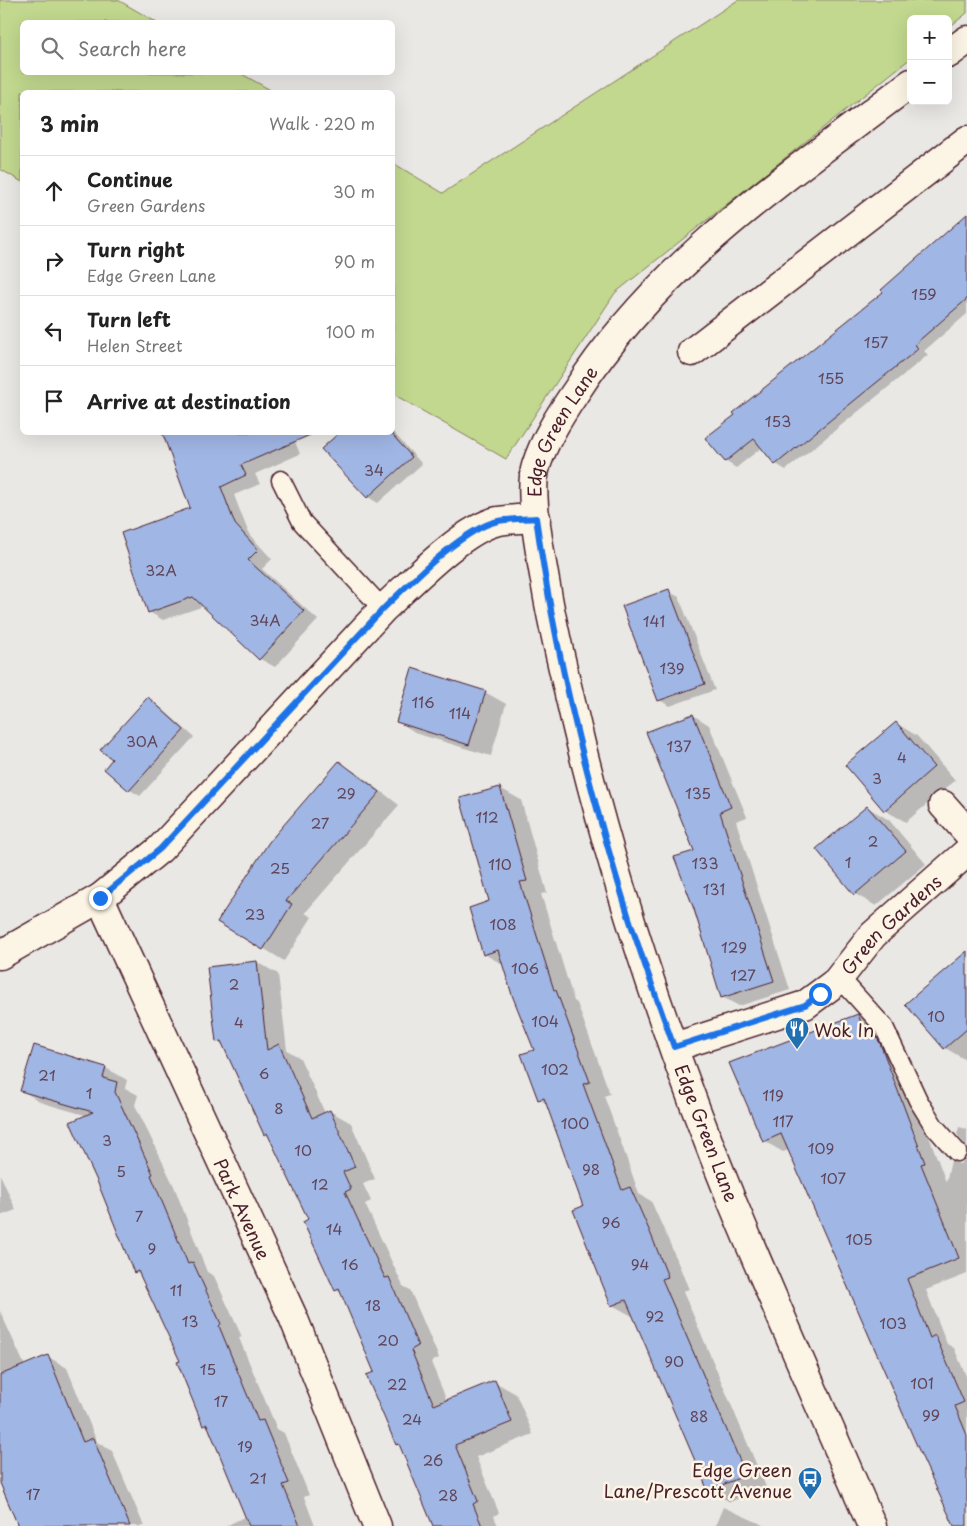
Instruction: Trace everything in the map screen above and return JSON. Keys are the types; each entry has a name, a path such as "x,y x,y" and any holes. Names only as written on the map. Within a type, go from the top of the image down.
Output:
{"street":[{"path":"952,51 967,40"},
{"name":"Edge Green Lane","path":"872,1526 733,1203 674,1047 629,919 591,786 553,624 531,485 541,451 591,368 625,324 666,278 707,240 907,86"},
{"path":"692,352 967,140"},
{"path":"0,955 100,898 160,849 383,609 421,573 466,537 497,522 536,518"},
{"path":"943,805 967,832"},
{"name":"Green Gardens","path":"674,1047 805,1005 839,977 873,935 967,852"},
{"name":"Park Avenue","path":"100,898 294,1317 377,1526"}],"lane":[{"path":"281,480 302,522 383,609"},
{"path":"839,977 884,1027 918,1100 934,1126 957,1152"}],"green space":[{"path":"0,0 118,0 153,20 20,20 20,75 244,75 270,90 20,90 20,181 0,169"},
{"path":"738,0 967,0 967,13 952,25 952,15 907,15 907,61 615,293 506,459 395,395 395,164 443,193"}],"building":[{"path":"967,214 967,299 915,344 918,349 775,465 754,439 725,462 705,438 735,415 733,413 883,292 881,290"},
{"path":"163,435 310,435 241,465 246,475 221,487 235,524 258,550 248,560 304,611 259,660 193,597 148,613 121,533 190,508"},
{"path":"337,435 393,435 412,457 367,498 321,449"},
{"path":"669,589 705,684 658,701 622,606"},
{"path":"412,668 486,691 469,745 396,722"},
{"path":"148,697 184,730 129,791 104,769 112,759 100,750"},
{"path":"693,714 731,807 720,812 774,981 721,998 694,909 674,857 694,851 646,732"},
{"path":"896,722 934,767 884,811 845,765"},
{"path":"339,761 380,792 286,901 292,904 263,950 217,922 269,842"},
{"path":"500,787 527,881 520,882 554,990 556,990 590,1082 583,1084 622,1190 630,1187 650,1232 668,1277 662,1279 746,1475 708,1491 626,1300 611,1306 573,1210 583,1206 544,1098 538,1100 521,1054 534,1050 512,995 498,950 483,955 469,908 489,901 460,798"},
{"path":"867,806 906,851 854,895 816,849"},
{"path":"967,951 967,1029 944,1049 905,1004"},
{"path":"257,961 267,1050 279,1044 312,1118 330,1110 355,1167 343,1172 351,1189 345,1192 385,1278 389,1277 418,1346 411,1350 434,1405 495,1380 512,1422 455,1445 478,1501 473,1504 482,1526 433,1526 399,1444 396,1445 366,1375 374,1372 339,1289 335,1291 303,1222 308,1219 267,1133 264,1135 221,1041 216,1042 207,967"},
{"path":"858,1014 866,1036 873,1031 880,1043 925,1163 921,1164 959,1258 907,1279 930,1338 935,1335 964,1402 955,1406 967,1435 967,1526 954,1526 921,1455 781,1134 763,1142 729,1063"},
{"path":"34,1045 106,1067 103,1078 117,1082 115,1092 153,1174 151,1175 188,1264 193,1262 221,1324 219,1326 258,1421 263,1420 289,1483 283,1485 300,1526 249,1526 207,1424 203,1426 177,1362 180,1361 138,1271 134,1273 97,1181 70,1122 93,1112 20,1091"},
{"path":"48,1355 83,1442 93,1438 130,1526 18,1526 0,1483 0,1375"}],"place":[{"name":"Wok In","path":"797,1050"},
{"name":"Edge Green Lane/Prescott Avenue","path":"810,1500"}],"route":[{"path":"100,898 160,849 383,609 421,573 466,537 497,522 536,518 553,624 591,786 629,919 674,1047 805,1005 820,994"}]}
